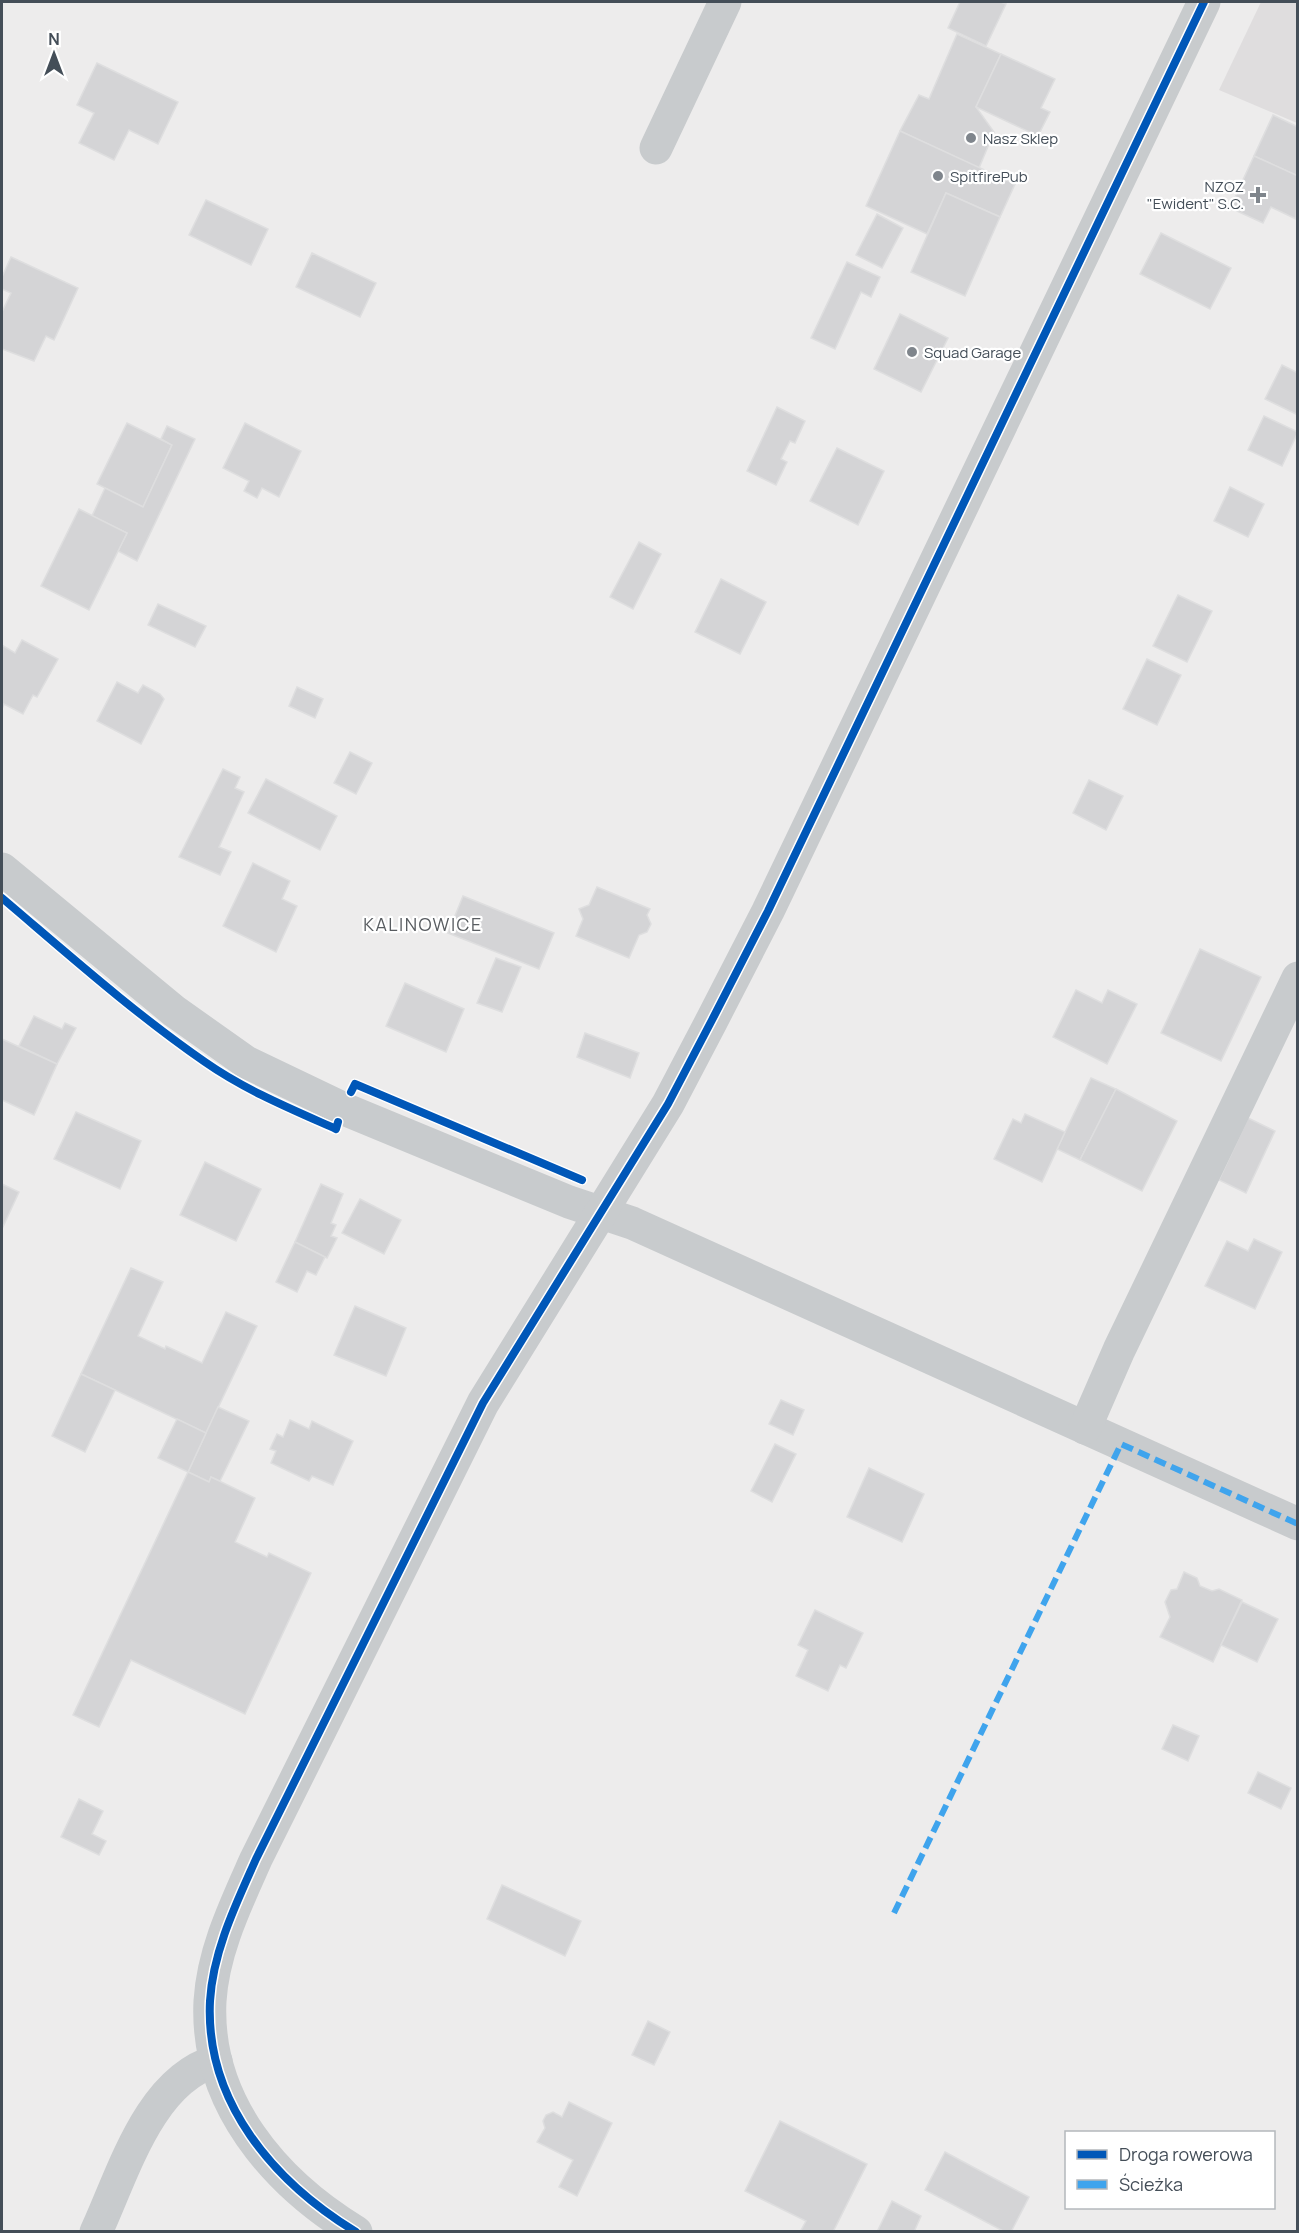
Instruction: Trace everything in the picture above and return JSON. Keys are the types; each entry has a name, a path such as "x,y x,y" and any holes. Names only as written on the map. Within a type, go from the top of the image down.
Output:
{"street":[{"path":"656,148 725,2"},
{"path":"356,2232 298,2189 252,2140 231,2103 216,2061 210,2020 215,1970 228,1926 256,1859 483,1403 668,1104 768,911 1204,2"},
{"path":"2,869 174,1011 246,1062 344,1109 569,1202 601,1211 642,1227 1298,1524"},
{"path":"1085,1428 1119,1350 1298,978"},
{"path":"96,2232 141,2134 165,2095 191,2071 216,2061"}],"shaded area":[{"path":"1261,2 1297,2 1297,123 1219,90"}],"building":[{"path":"960,2 1006,4 986,46 948,28"},
{"path":"957,34 1001,54 976,107 994,132 979,168 900,131 919,95 929,99"},
{"path":"1001,54 1055,79 1041,108 1050,112 1038,136 976,107"},
{"path":"97,63 178,102 158,144 129,130 114,160 79,143 94,113 77,105"},
{"path":"1273,115 1298,127 1298,176 1254,156"},
{"name":"SpitfirePub","path":"900,131 1015,184 1000,217 946,193 927,234 866,206"},
{"path":"1254,156 1298,176 1296,219 1271,207 1263,223 1230,208"},
{"path":"946,193 1000,217 965,296 911,272"},
{"path":"206,200 268,229 251,265 189,235"},
{"path":"877,214 903,228 882,268 856,255"},
{"path":"1161,233 1231,268 1210,309 1140,274"},
{"path":"312,253 376,283 360,317 296,287"},
{"path":"11,257 78,288 54,340 46,336 34,361 2,349 2,312 11,293 2,289 2,277"},
{"path":"847,262 880,277 871,297 861,292 835,349 811,338"},
{"path":"900,314 948,338 921,392 874,369"},
{"path":"1282,365 1298,373 1298,415 1265,399"},
{"path":"777,407 805,421 795,443 790,441 781,459 787,462 776,485 747,471"},
{"path":"1264,416 1298,432 1282,466 1248,450"},
{"path":"127,423 172,445 143,507 97,484"},
{"path":"245,423 301,451 279,497 262,488 257,498 244,491 249,481 223,468"},
{"path":"167,426 195,439 137,561 118,551 127,533 92,516 105,488 143,507 172,445 161,439"},
{"path":"837,448 884,471 858,525 810,501"},
{"path":"1230,487 1264,504 1248,537 1214,521"},
{"path":"79,509 127,533 89,610 41,586"},
{"path":"639,542 661,554 633,609 610,597"},
{"path":"721,579 766,602 740,654 695,632"},
{"path":"1178,595 1212,611 1187,662 1153,646"},
{"path":"158,604 206,626 195,647 148,625"},
{"path":"22,640 58,659 37,697 33,695 23,714 4,704 2,709 2,645 15,653"},
{"path":"1147,659 1181,675 1157,725 1123,709"},
{"path":"117,682 138,693 143,685 160,694 164,699 141,744 97,721"},
{"path":"297,687 323,699 315,718 289,706"},
{"path":"350,752 372,763 356,794 334,783"},
{"path":"223,769 240,777 235,788 244,792 219,847 231,852 220,875 179,857"},
{"path":"266,779 337,816 320,850 248,813"},
{"path":"1089,780 1123,796 1106,830 1073,813"},
{"path":"253,863 290,881 282,899 297,906 276,952 223,926"},
{"path":"597,887 650,909 647,915 651,924 647,932 639,935 629,958 576,936 583,919 579,909 589,905"},
{"path":"463,896 554,933 539,969 448,933"},
{"path":"1200,949 1261,977 1221,1061 1161,1033"},
{"path":"496,958 521,967 502,1012 477,1003"},
{"path":"405,983 464,1009 446,1052 386,1026"},
{"path":"1076,990 1102,1003 1108,990 1137,1004 1107,1064 1053,1037"},
{"path":"34,1016 62,1029 65,1023 76,1028 57,1064 19,1046"},
{"path":"585,1033 639,1053 630,1078 577,1057"},
{"path":"2,1039 57,1064 34,1115 2,1100"},
{"path":"1091,1078 1116,1089 1080,1160 1057,1149"},
{"path":"1116,1089 1177,1121 1142,1191 1080,1160"},
{"path":"76,1112 141,1141 120,1189 54,1159"},
{"path":"1025,1114 1065,1132 1042,1182 994,1159 1013,1119 1021,1123"},
{"path":"1248,1118 1275,1131 1246,1193 1219,1180"},
{"path":"205,1162 261,1189 236,1241 180,1215"},
{"path":"2,1184 19,1192 2,1229"},
{"path":"321,1184 343,1194 331,1223 336,1225 331,1236 337,1238 327,1258 295,1242"},
{"path":"360,1199 401,1220 384,1254 342,1233"},
{"path":"1254,1239 1282,1252 1255,1309 1205,1286 1227,1241 1248,1251"},
{"path":"295,1242 325,1257 316,1275 307,1271 297,1292 276,1282"},
{"path":"131,1268 163,1282 138,1336 165,1349 166,1346 202,1363 226,1312 257,1326 206,1433 81,1374"},
{"path":"355,1306 406,1328 386,1376 334,1355"},
{"path":"81,1374 115,1390 85,1452 52,1436"},
{"path":"781,1400 804,1410 793,1435 769,1424"},
{"path":"218,1407 249,1421 220,1481 211,1477 209,1482 188,1472"},
{"path":"177,1419 206,1433 188,1472 158,1458"},
{"path":"290,1420 309,1429 312,1421 353,1441 333,1485 312,1476 309,1481 271,1463 276,1451 270,1449 277,1434 283,1437"},
{"path":"775,1444 796,1454 772,1502 751,1491"},
{"path":"869,1468 924,1494 902,1542 847,1517"},
{"path":"188,1472 209,1482 211,1477 255,1498 235,1542 267,1557 269,1553 311,1573 245,1714 131,1660 99,1727 73,1715"},
{"path":"1184,1572 1197,1578 1200,1586 1212,1591 1219,1589 1242,1600 1213,1662 1160,1637 1170,1617 1165,1602 1171,1590 1177,1589"},
{"path":"1242,1602 1278,1619 1257,1662 1221,1645"},
{"path":"815,1610 863,1633 846,1668 840,1665 828,1691 796,1676 808,1650 798,1645"},
{"path":"1173,1725 1199,1736 1188,1761 1162,1749"},
{"path":"1258,1772 1291,1788 1281,1809 1248,1793"},
{"path":"79,1799 103,1811 92,1834 106,1841 99,1855 61,1837"},
{"path":"502,1885 581,1921 565,1956 487,1919"},
{"path":"648,2021 670,2032 654,2065 632,2055"},
{"path":"569,2102 612,2123 577,2196 559,2187 573,2160 537,2142 545,2128 543,2121 546,2115 553,2112 562,2117"},
{"path":"780,2121 867,2164 833,2232 800,2232 806,2221 745,2191"},
{"path":"945,2152 1029,2197 1011,2232 1005,2232 925,2190"},
{"path":"892,2201 921,2216 914,2232 877,2232"}],"marked path":[{"path":"894,1913 1121,1444 1298,1524"}],"cycle path":[{"path":"356,2232 326,2212 272,2164 250,2136 232,2105 219,2073 211,2038 212,1982 227,1928 256,1859 483,1403 668,1104 768,911 1204,2"},
{"path":"2,898 127,1003 205,1062 252,1090 302,1114 336,1129 338,1122"},
{"path":"351,1092 355,1084 582,1180"}],"place":[{"name":"Nasz Sklep","path":"971,138"},
{"name":"SpitfirePub","path":"938,176"},
{"name":"NZOZ \"Ewident\" S.C.","path":"1258,195"},
{"name":"Squad Garage","path":"912,352"}],"district":[{"name":"KALINOWICE","path":"423,924"}]}
